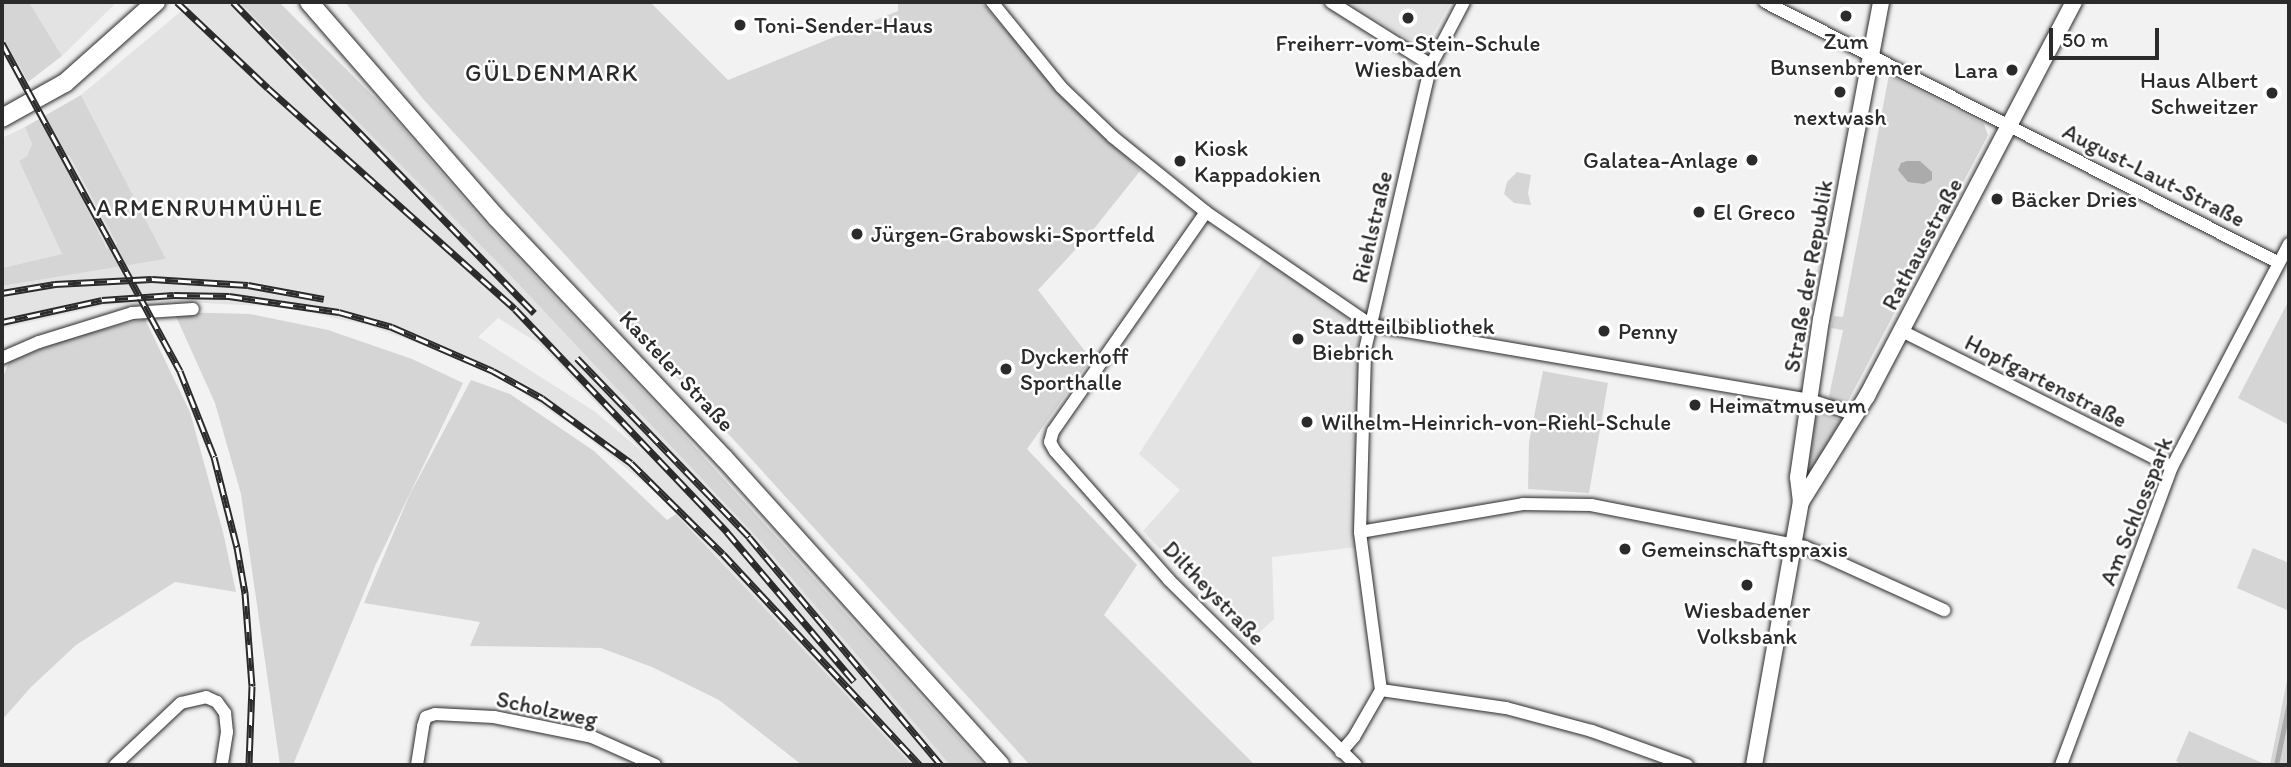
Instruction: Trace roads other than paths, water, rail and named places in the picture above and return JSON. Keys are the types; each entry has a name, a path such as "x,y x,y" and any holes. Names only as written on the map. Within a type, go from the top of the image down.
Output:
{"main road":[{"path":"2,118 65,83 156,2"},
{"name":"Kasteler Straße","path":"313,5 496,217 724,458 1000,765"}],"street":[{"path":"992,2 1060,87 1114,137 1206,212 1371,325 1810,400 1856,415"},
{"path":"1331,2 1431,65"},
{"name":"Riehlstraße","path":"1381,690 1360,532 1365,350 1431,65 1464,2"},
{"name":"August-Laut-Straße","path":"1765,2 2279,263"},
{"name":"Straße der Republik","path":"1754,765 1801,502 1798,477 1836,236 1881,2"},
{"name":"Rathausstraße","path":"1801,502 1856,415 1902,331 2074,2"},
{"name":"Diltheystraße","path":"1206,212 1053,431 1050,442 1055,452 1169,580 1356,765"},
{"name":"Am Schlosspark","path":"2061,765 2172,467 2289,244"},
{"path":"2,358 39,342 132,313 193,309"},
{"name":"Hopfgartenstraße","path":"1902,331 2172,467"},
{"path":"1360,532 1523,504 1580,505 1794,544 1944,610"},
{"path":"1341,752 1354,737 1381,690 1507,708 1592,731 1687,765"},
{"path":"115,765 181,703 199,697 212,699 225,713 227,732 222,765"},
{"name":"Scholzweg","path":"417,765 426,717 435,714 527,722 592,737 655,765"}],"waterway":[{"path":"2276,765 2289,703"}],"railway":[{"path":"177,2 268,88 515,309 727,532 854,681"},
{"path":"233,2 534,313"},
{"path":"2,43 180,371 214,457 237,547 245,593 252,686 249,765"},
{"path":"2,293 55,284 152,279 248,285 324,299"},
{"path":"2,322 102,300 174,295 229,296 339,312 392,327 493,371 542,398 631,463 723,554 920,765"},
{"path":"577,358 749,537 941,765"}],"place":[{"name":"Zum Bunsenbrenner","path":"1846,16"},
{"name":"Freiherr-vom-Stein-Schule Wiesbaden","path":"1408,18"},
{"name":"Toni-Sender-Haus","path":"740,25"},
{"name":"Lara","path":"2012,70"},
{"name":"nextwash","path":"1840,92"},
{"name":"Haus Albert Schweitzer","path":"2272,93"},
{"name":"Galatea-Anlage","path":"1752,160"},
{"name":"Kiosk Kappadokien","path":"1180,161"},
{"name":"Bäcker Dries","path":"1997,199"},
{"name":"El Greco","path":"1699,212"},
{"name":"Jürgen-Grabowski-Sportfeld","path":"857,234"},
{"name":"Penny","path":"1604,331"},
{"name":"Stadtteilbibliothek Biebrich","path":"1298,339"},
{"name":"Dyckerhoff Sporthalle","path":"1006,369"},
{"name":"Heimatmuseum","path":"1695,405"},
{"name":"Wilhelm-Heinrich-von-Riehl-Schule","path":"1307,422"},
{"name":"Gemeinschaftspraxis","path":"1625,549"},
{"name":"Wiesbadener Volksbank","path":"1747,585"}],"district":[{"name":"GÜLDENMARK","path":"552,73"},
{"name":"ARMENRUHMÜHLE","path":"210,208"}]}
